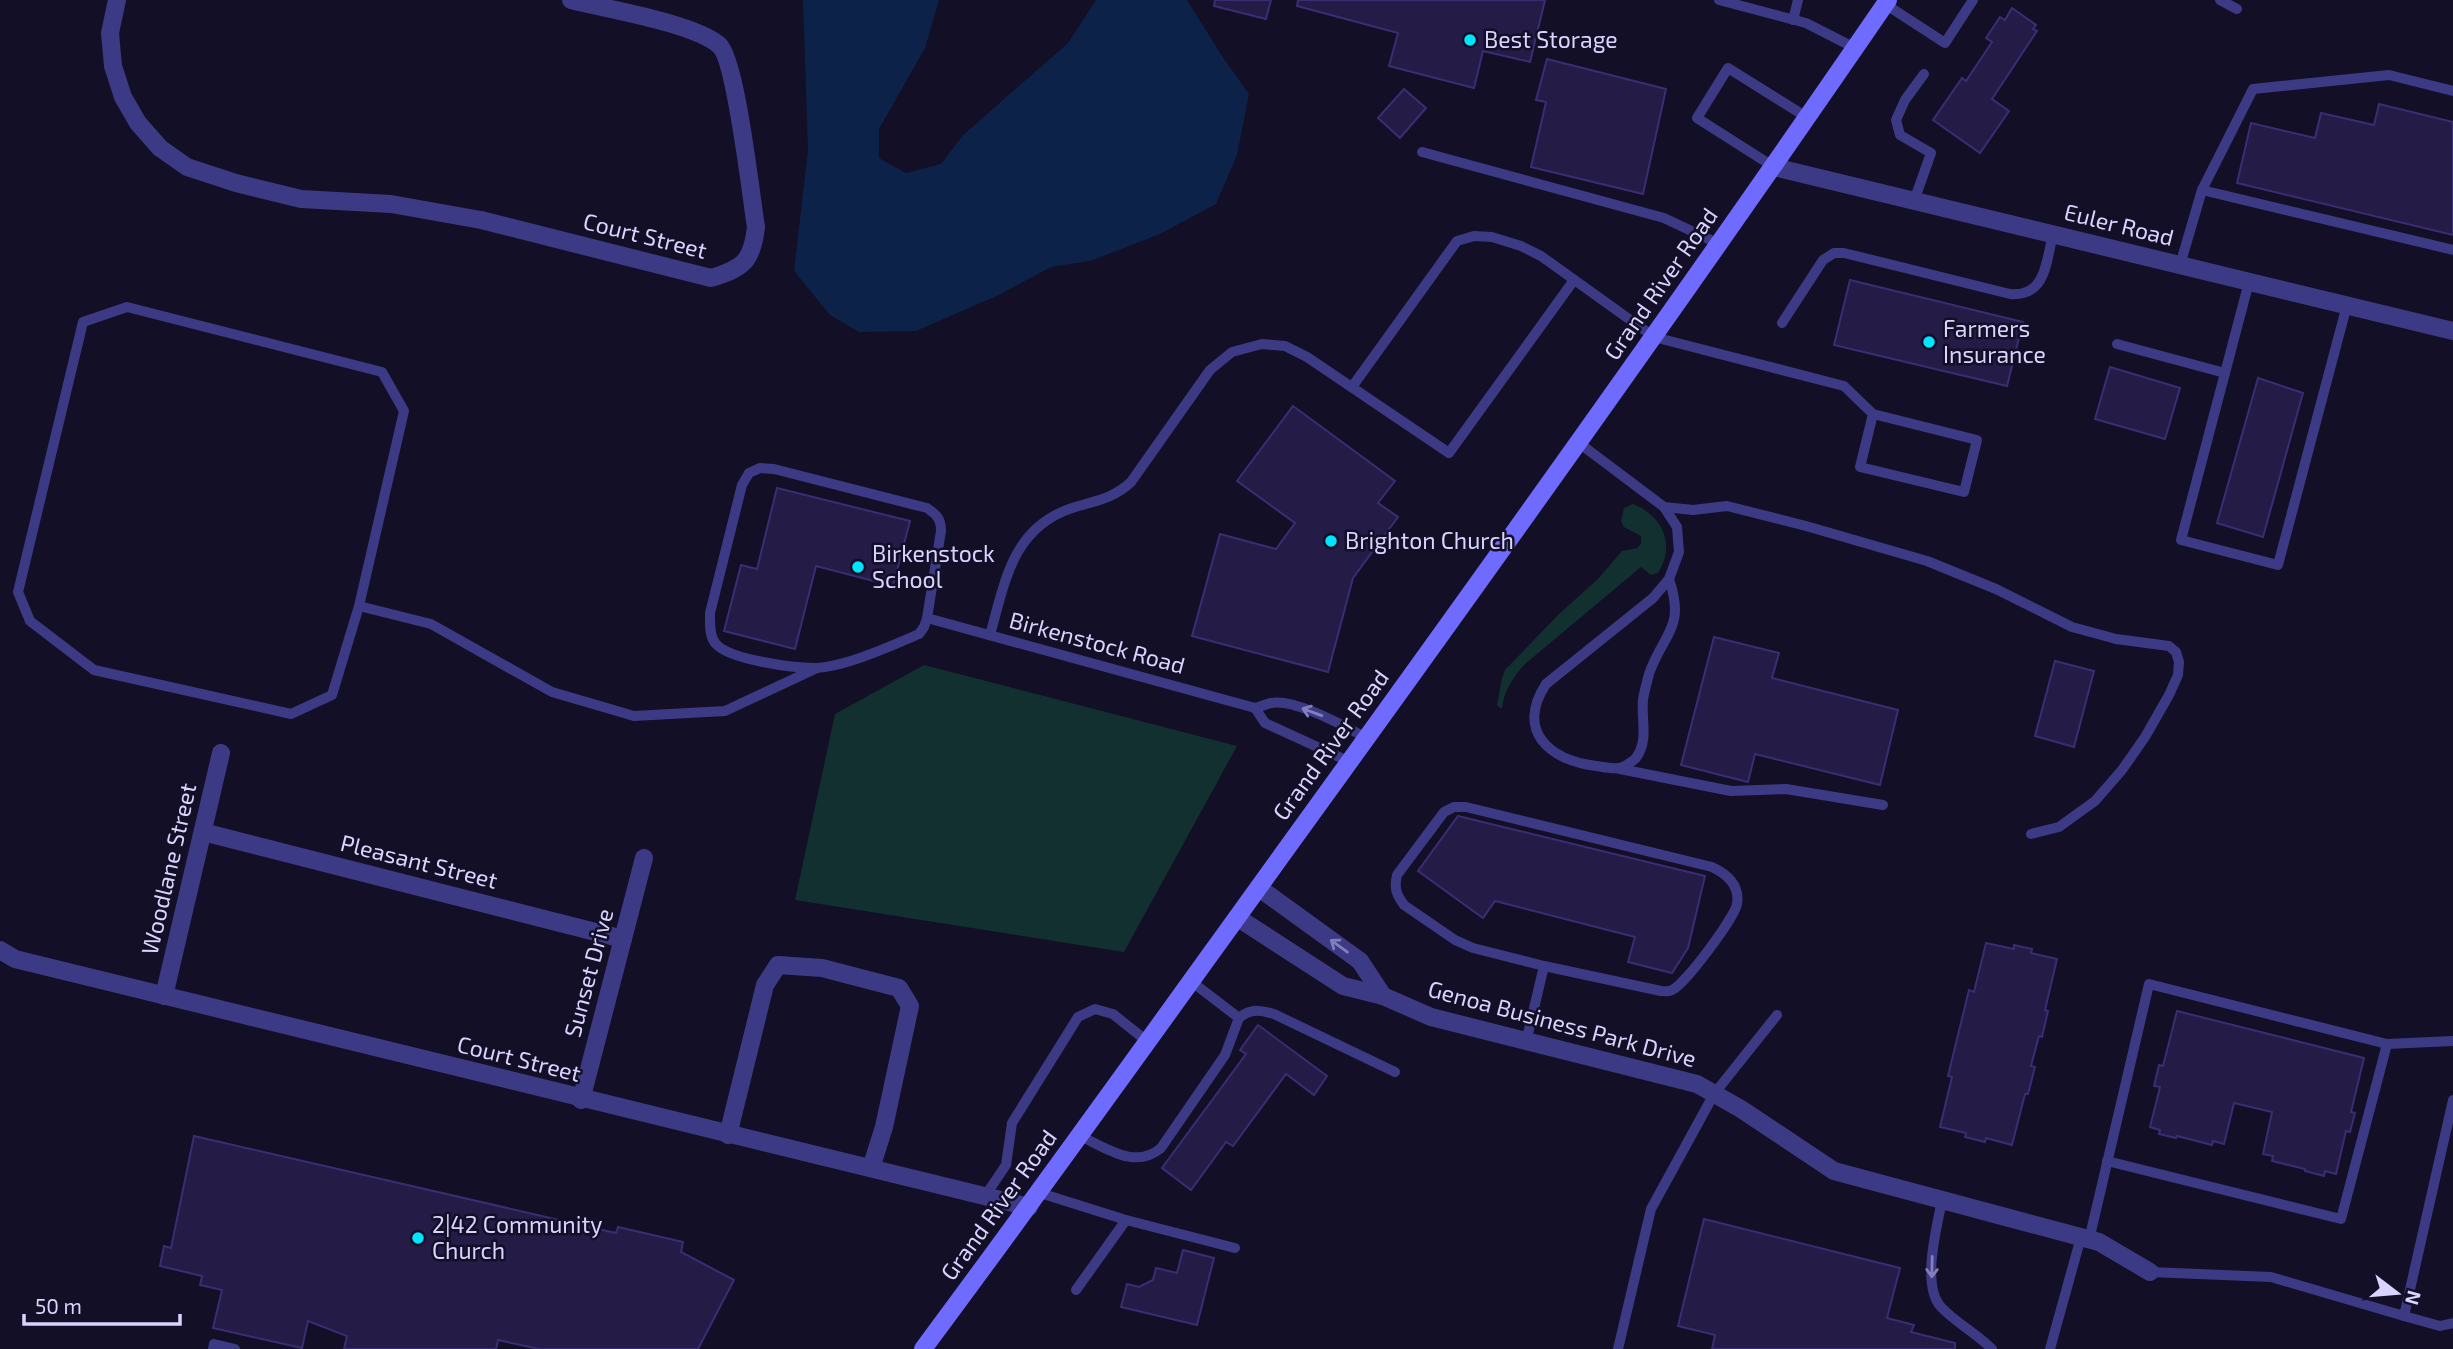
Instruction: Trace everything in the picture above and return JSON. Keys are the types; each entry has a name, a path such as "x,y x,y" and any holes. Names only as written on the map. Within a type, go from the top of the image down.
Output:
{"main road":[{"name":"Grand River Road","path":"923,1349 1192,982 1579,443 1887,2"}],"street":[{"name":"Court Street","path":"117,0 110,33 113,66 123,97 138,123 160,148 187,167 236,183 311,200 361,201 424,208 711,278 737,270 754,248 756,227 731,72 721,46 697,32 571,0"},
{"name":"Euler Road","path":"1774,167 2453,331"},
{"name":"Woodlane Street","path":"164,996 221,753"},
{"name":"Pleasant Street","path":"203,832 623,939"},
{"name":"Sunset Drive","path":"581,1100 644,858"},
{"path":"1259,888 1360,961 1383,996"},
{"name":"Genoa Business Park Drive","path":"1238,918 1343,986 1383,996 1431,1017 1697,1084 1741,1109 1834,1171 2099,1242 2150,1272"},
{"name":"Court Street","path":"0,950 15,959 581,1100 985,1196 1034,1200"},
{"path":"728,1135 765,985 778,965 822,968 899,988 910,1006 884,1127 872,1168"}],"lane":[{"path":"1719,0 1805,23 1856,48"},
{"path":"1793,20 1798,0"},
{"path":"1887,2 1945,43 1973,0"},
{"path":"2220,0 2237,9"},
{"path":"1774,167 1697,118 1728,68 1808,118"},
{"path":"1914,201 1931,153 1900,135 1896,120 1905,100 1924,74"},
{"path":"2180,265 2202,190 2253,89 2389,75 2453,91"},
{"path":"1422,152 1664,218 1719,244"},
{"path":"2202,190 2453,250"},
{"path":"1782,323 1823,260 1834,253 1844,253 2010,294 2024,295 2034,289 2041,278 2053,234"},
{"path":"1352,387 1457,241 1474,236 1492,237 1521,246 1541,257 1654,337 1844,386 1873,414 1977,440 1964,492 1860,467 1873,414"},
{"path":"990,635 1010,568 1021,545 1037,527 1052,516 1109,498 1122,491 1210,370 1232,352 1262,344 1285,346 1307,357 1449,453 1574,280"},
{"path":"2249,282 2181,540 2278,565 2347,305"},
{"path":"127,307 382,372 404,411 359,606 332,695 291,714 94,670 30,621 18,592 83,323 127,307"},
{"path":"2117,344 2225,373"},
{"path":"1579,443 1664,507 1677,527 1679,552 1669,579 1653,598 1546,684 1535,700 1533,721 1540,738 1552,752 1582,764 1731,791 1786,789 1882,805"},
{"path":"359,606 431,624 552,692 634,716 725,711 817,668 852,659 919,634 927,618 941,531 941,522 927,508 774,469 760,468 749,473 741,485 710,613 710,630 714,643 727,652 771,663 817,668"},
{"path":"1664,507 1693,510 1727,506 1846,538 1954,571 1997,589 2072,627 2116,639 2169,646 2176,652 2179,662 2178,675 2169,695 2122,770 2095,801 2059,827 2031,834"},
{"path":"1620,769 1634,760 1643,745 1643,701 1650,673 1673,629 1676,615 1675,595 1669,579"},
{"name":"Birkenstock Road","path":"927,618 1255,708 1273,702 1287,704 1319,714 1367,738"},
{"name":"Birkenstock Road","path":"1255,708 1265,723 1350,762"},
{"path":"1454,807 1466,807 1712,867 1726,874 1735,886 1738,903 1733,918 1684,980 1672,990 1661,991 1544,966 1473,948 1455,940 1404,905 1398,897 1394,887 1397,874 1444,812 1454,807"},
{"path":"1526,1042 1544,966"},
{"path":"1192,982 1240,1018"},
{"path":"2050,1349 2106,1161 2148,984 2387,1044 2453,1041"},
{"path":"985,1196 1006,1165 1012,1123 1078,1017 1095,1009 1113,1014 1148,1042"},
{"path":"1080,1136 1126,1157 1151,1156 1161,1148 1224,1055 1240,1018 1247,1012 1258,1009 1274,1014 1395,1072"},
{"path":"1622,1348 1651,1209 1714,1094 1777,1015"},
{"path":"2106,1161 2341,1219 2387,1044"},
{"path":"2404,1316 2450,1129 2453,1100"},
{"path":"1034,1200 1235,1248"},
{"path":"1942,1200 1932,1254 1932,1290 1939,1305 1992,1349"},
{"path":"1076,1290 1126,1220"},
{"path":"2150,1272 2272,1277 2440,1326 2453,1324"},
{"path":"213,1349 214,1344 235,1349"}],"green space":[{"path":"1633,504 1652,516 1664,532 1666,552 1658,573 1651,575 1641,567 1525,664 1510,684 1500,708 1497,705 1505,670 1559,614 1598,579 1622,551 1637,548 1641,544 1641,536 1624,527 1621,521 1624,508"},
{"path":"924,665 1237,746 1124,952 795,900 835,714"}],"water":[{"path":"803,0 939,0 925,48 879,129 879,158 906,173 941,164 963,135 1068,43 1096,0 1187,0 1249,94 1237,155 1216,204 1160,234 1090,261 1051,267 999,295 916,331 859,332 830,315 794,271 808,150"}],"building":[{"path":"1215,0 1271,0 1266,19 1214,6"},
{"path":"1298,0 1545,0 1530,62 1483,51 1474,88 1389,66 1398,33 1297,6"},
{"path":"2012,8 2036,25 2033,29 2037,31 1992,99 2009,111 1980,153 1933,120 1962,78 1966,81 1992,42 1986,38 2000,17 2005,20"},
{"path":"1547,59 1666,89 1643,194 1531,167 1546,102 1536,100"},
{"path":"1404,89 1426,108 1400,138 1378,118"},
{"path":"2379,104 2453,122 2453,235 2237,183 2251,123 2315,138 2321,113 2374,125"},
{"path":"1850,280 2023,322 2007,386 1834,345"},
{"path":"2110,367 2180,388 2165,439 2095,419"},
{"path":"2258,378 2303,393 2263,537 2217,523"},
{"name":"Brighton Church","path":"1293,406 1395,481 1378,503 1398,517 1353,578 1328,672 1192,636 1220,534 1276,549 1295,523 1237,481"},
{"name":"Birkenstock School","path":"777,488 910,521 893,586 816,566 795,649 724,631 741,565 757,569"},
{"path":"1714,637 1779,653 1772,678 1898,710 1880,785 1755,754 1748,782 1681,765"},
{"path":"2055,661 2094,671 2074,747 2035,736"},
{"path":"1458,816 1705,876 1688,948 1672,973 1628,962 1635,937 1495,901 1483,918 1418,871"},
{"path":"1986,943 2014,949 2014,945 2032,949 2031,953 2057,959 2045,1010 2048,1011 2042,1037 2039,1036 2031,1066 2035,1067 2012,1145 1986,1138 1985,1142 1965,1137 1966,1133 1940,1127 1952,1077 1948,1076 1969,990 1974,992"},
{"path":"2177,1011 2364,1058 2351,1112 2355,1113 2350,1132 2346,1131 2336,1174 2325,1171 2324,1176 2305,1171 2272,1161 2273,1156 2263,1154 2272,1112 2234,1103 2224,1144 2213,1141 2212,1145 2177,1136 2176,1138 2159,1134 2160,1130 2150,1127 2160,1087 2154,1086 2159,1065 2163,1066"},
{"path":"1258,1025 1327,1076 1314,1095 1286,1074 1233,1146 1226,1142 1191,1190 1162,1168 1246,1054 1240,1050"},
{"name":"2|42 Community Church","path":"194,1136 616,1233 618,1227 683,1242 681,1252 734,1280 698,1349 539,1349 498,1340 496,1349 344,1349 347,1336 308,1321 302,1348 213,1328 222,1290 200,1285 202,1276 160,1266 164,1246 171,1248"},
{"path":"1704,1219 1900,1268 1887,1318 1914,1325 1911,1332 1955,1343 1955,1349 1712,1349 1715,1335 1678,1326"},
{"path":"1183,1250 1214,1258 1197,1325 1121,1307 1127,1284 1139,1287 1153,1280 1156,1268 1177,1273"}],"place":[{"name":"Best Storage","path":"1470,40"},
{"name":"Farmers Insurance","path":"1929,342"},
{"name":"Brighton Church","path":"1331,541"},
{"name":"Birkenstock School","path":"858,567"},
{"name":"2|42 Community Church","path":"418,1238"}]}
